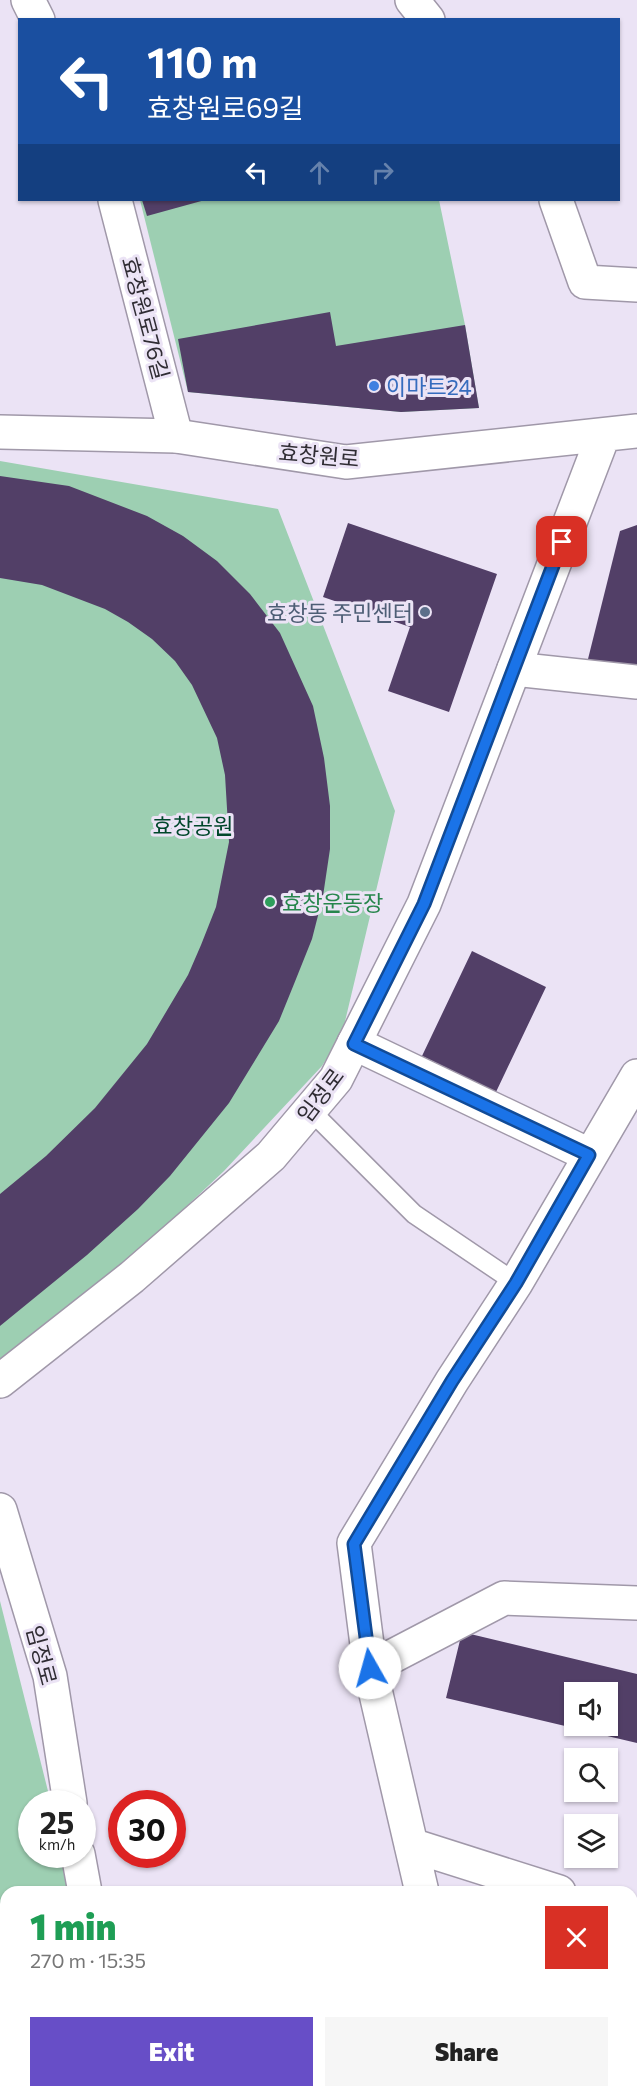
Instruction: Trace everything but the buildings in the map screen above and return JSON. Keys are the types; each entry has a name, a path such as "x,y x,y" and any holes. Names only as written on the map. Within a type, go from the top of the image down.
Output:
{"street":[{"path":"28,0 37,18"},
{"path":"412,0 426,18"},
{"name":"효창원로76길","path":"115,201 176,436"},
{"path":"556,201 585,282 637,285"},
{"name":"효창원로","path":"0,432 176,436 346,462 637,431"},
{"name":"임정로","path":"0,1381 132,1277 271,1156 336,1079 424,904 603,436"},
{"path":"514,669 637,682"},
{"path":"354,1044 589,1155"},
{"path":"421,1886 370,1668 354,1544 452,1381 516,1283 637,1076"},
{"name":"임정로","path":"0,1510 50,1676 68,1790"},
{"path":"370,1668 504,1599 637,1603"},
{"path":"411,1845 543,1886"},
{"path":"81,1868 84,1886"}],"lane":[{"path":"310,1110 414,1214 516,1283"}],"green space":[{"path":"140,201 439,201 465,325 479,408 401,412 188,392"},
{"name":"효창공원","path":"0,461 278,509 395,811 342,1034 322,1066 224,1171 0,1382"},
{"path":"0,1601 48,1790 18,1790 18,1868 68,1868 73,1886 0,1886"}],"place":[{"name":"이마트24","path":"374,386"},
{"name":"효창동 주민센터","path":"425,612"},
{"name":"효창운동장","path":"270,902"}],"route":[{"path":"370,1668 354,1544 452,1381 516,1283 589,1155 354,1044 424,904 562,542"}]}
